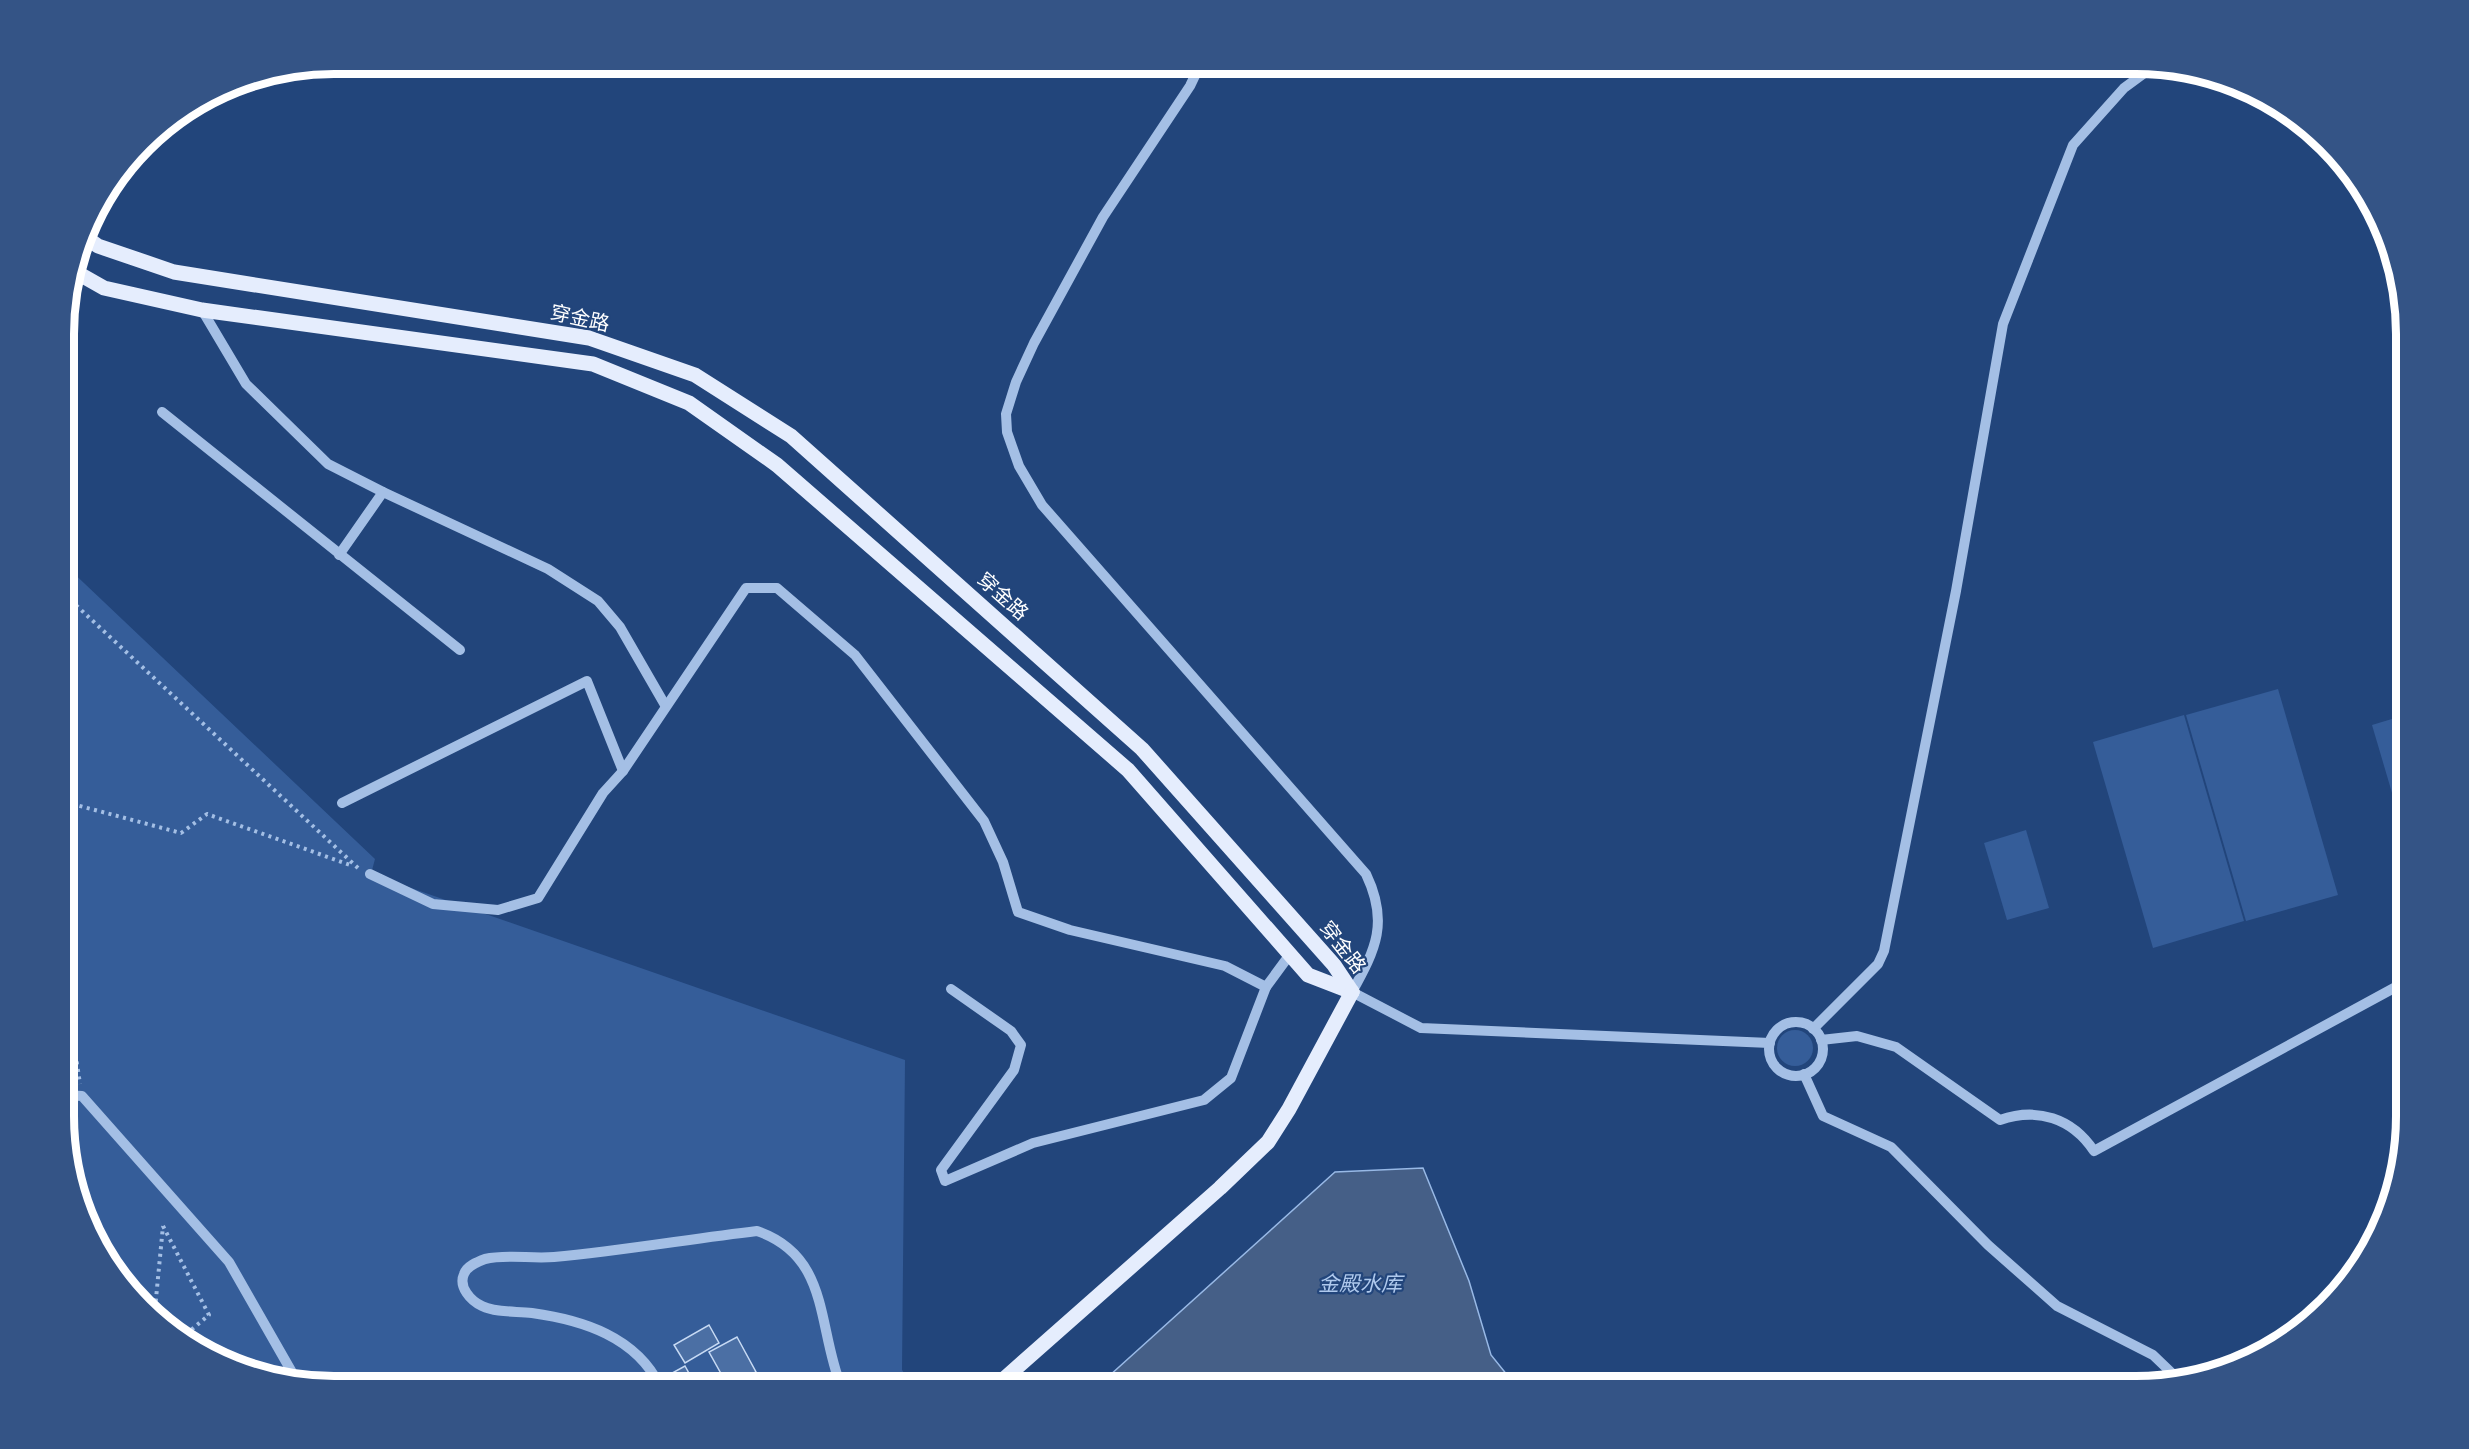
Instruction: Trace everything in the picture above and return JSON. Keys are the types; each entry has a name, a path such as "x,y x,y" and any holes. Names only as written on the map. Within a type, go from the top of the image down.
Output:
{"main road":[{"name":"穿金路","path":"91,241 98,246 174,272 589,338 695,375 791,436 1142,749 1334,965 1352,992"},
{"name":"穿金路","path":"81,275 104,288 202,310 593,364 689,403 777,465 1128,770 1308,975 1352,992"},
{"path":"1007,1376 1220,1188 1268,1142 1289,1109 1352,992"}],"street":[{"path":"1196,74 1103,217 1034,343 1006,414 1007,432 1019,466 1042,505 1366,874 1377,897 1379,933 1368,962 1352,992 1421,1028 1770,1043"},
{"path":"1814,1029 1878,964 1884,951 1956,591 2003,324 2073,145 2124,88 2143,74"},
{"path":"202,310 246,384 328,464 383,492 548,568 598,601 620,627 666,705"},
{"path":"162,412 460,650"},
{"path":"339,555 383,492"},
{"path":"370,874 433,904 498,910 538,898 603,793 623,771 746,588 777,588 855,655 984,821 1003,862 1018,912 1070,930 1225,966 1266,987"},
{"path":"342,803 587,681 623,771"},
{"path":"951,989 1011,1031 1021,1045 1014,1070 941,1170 945,1181 1033,1143 1204,1100 1231,1078 1266,987 1291,953"},
{"path":"1821,1040 1857,1036 1896,1047 2000,1120 2026,1114 2053,1117 2077,1130 2094,1151 2396,987"},
{"path":"1801,1022 1814,1029 1821,1040 1821,1059 1815,1067 1804,1074 1790,1075 1781,1071 1770,1057 1770,1043 1776,1030 1783,1024 1801,1022"},
{"path":"1804,1074 1823,1116 1891,1147 1988,1245 2057,1306 2153,1355 2171,1373"},
{"path":"74,1096 82,1096 229,1262 292,1372"},
{"path":"655,1376 625,1343 599,1330 564,1318 482,1307 467,1294 462,1285 463,1275 469,1267 487,1259 553,1257 757,1231 776,1237 794,1251 807,1270 816,1289 837,1376"}],"path":[{"path":"74,603 356,867"},
{"path":"74,804 181,833 207,814 370,874"},
{"path":"74,1043 82,1096"},
{"path":"155,1304 164,1226 209,1315 189,1332"}],"shaded area":[{"path":"74,574 375,859 371,874 905,1060 902,1370 906,1376 317,1375 267,1367 234,1356 189,1332 162,1311 127,1274 100,1230 87,1199 76,1149 74,1132"},
{"path":"2278,689 2338,895 2246,921 2186,715"},
{"path":"2184,715 2244,921 2153,948 2093,742"},
{"path":"2396,718 2396,803 2395,803 2372,725"},
{"path":"2026,830 2049,908 2007,920 1984,843"},
{"path":"1795,1030 1808,1035 1813,1048 1808,1061 1795,1066 1782,1061 1777,1048 1782,1035"}],"water":[{"name":"金殿水库","path":"1423,1168 1469,1281 1491,1355 1508,1376 1109,1376 1335,1172"}],"building":[{"path":"709,1325 719,1343 685,1363 674,1345"},
{"path":"737,1337 756,1372 748,1376 722,1376 709,1352"},
{"path":"685,1366 690,1376 667,1376"}]}
